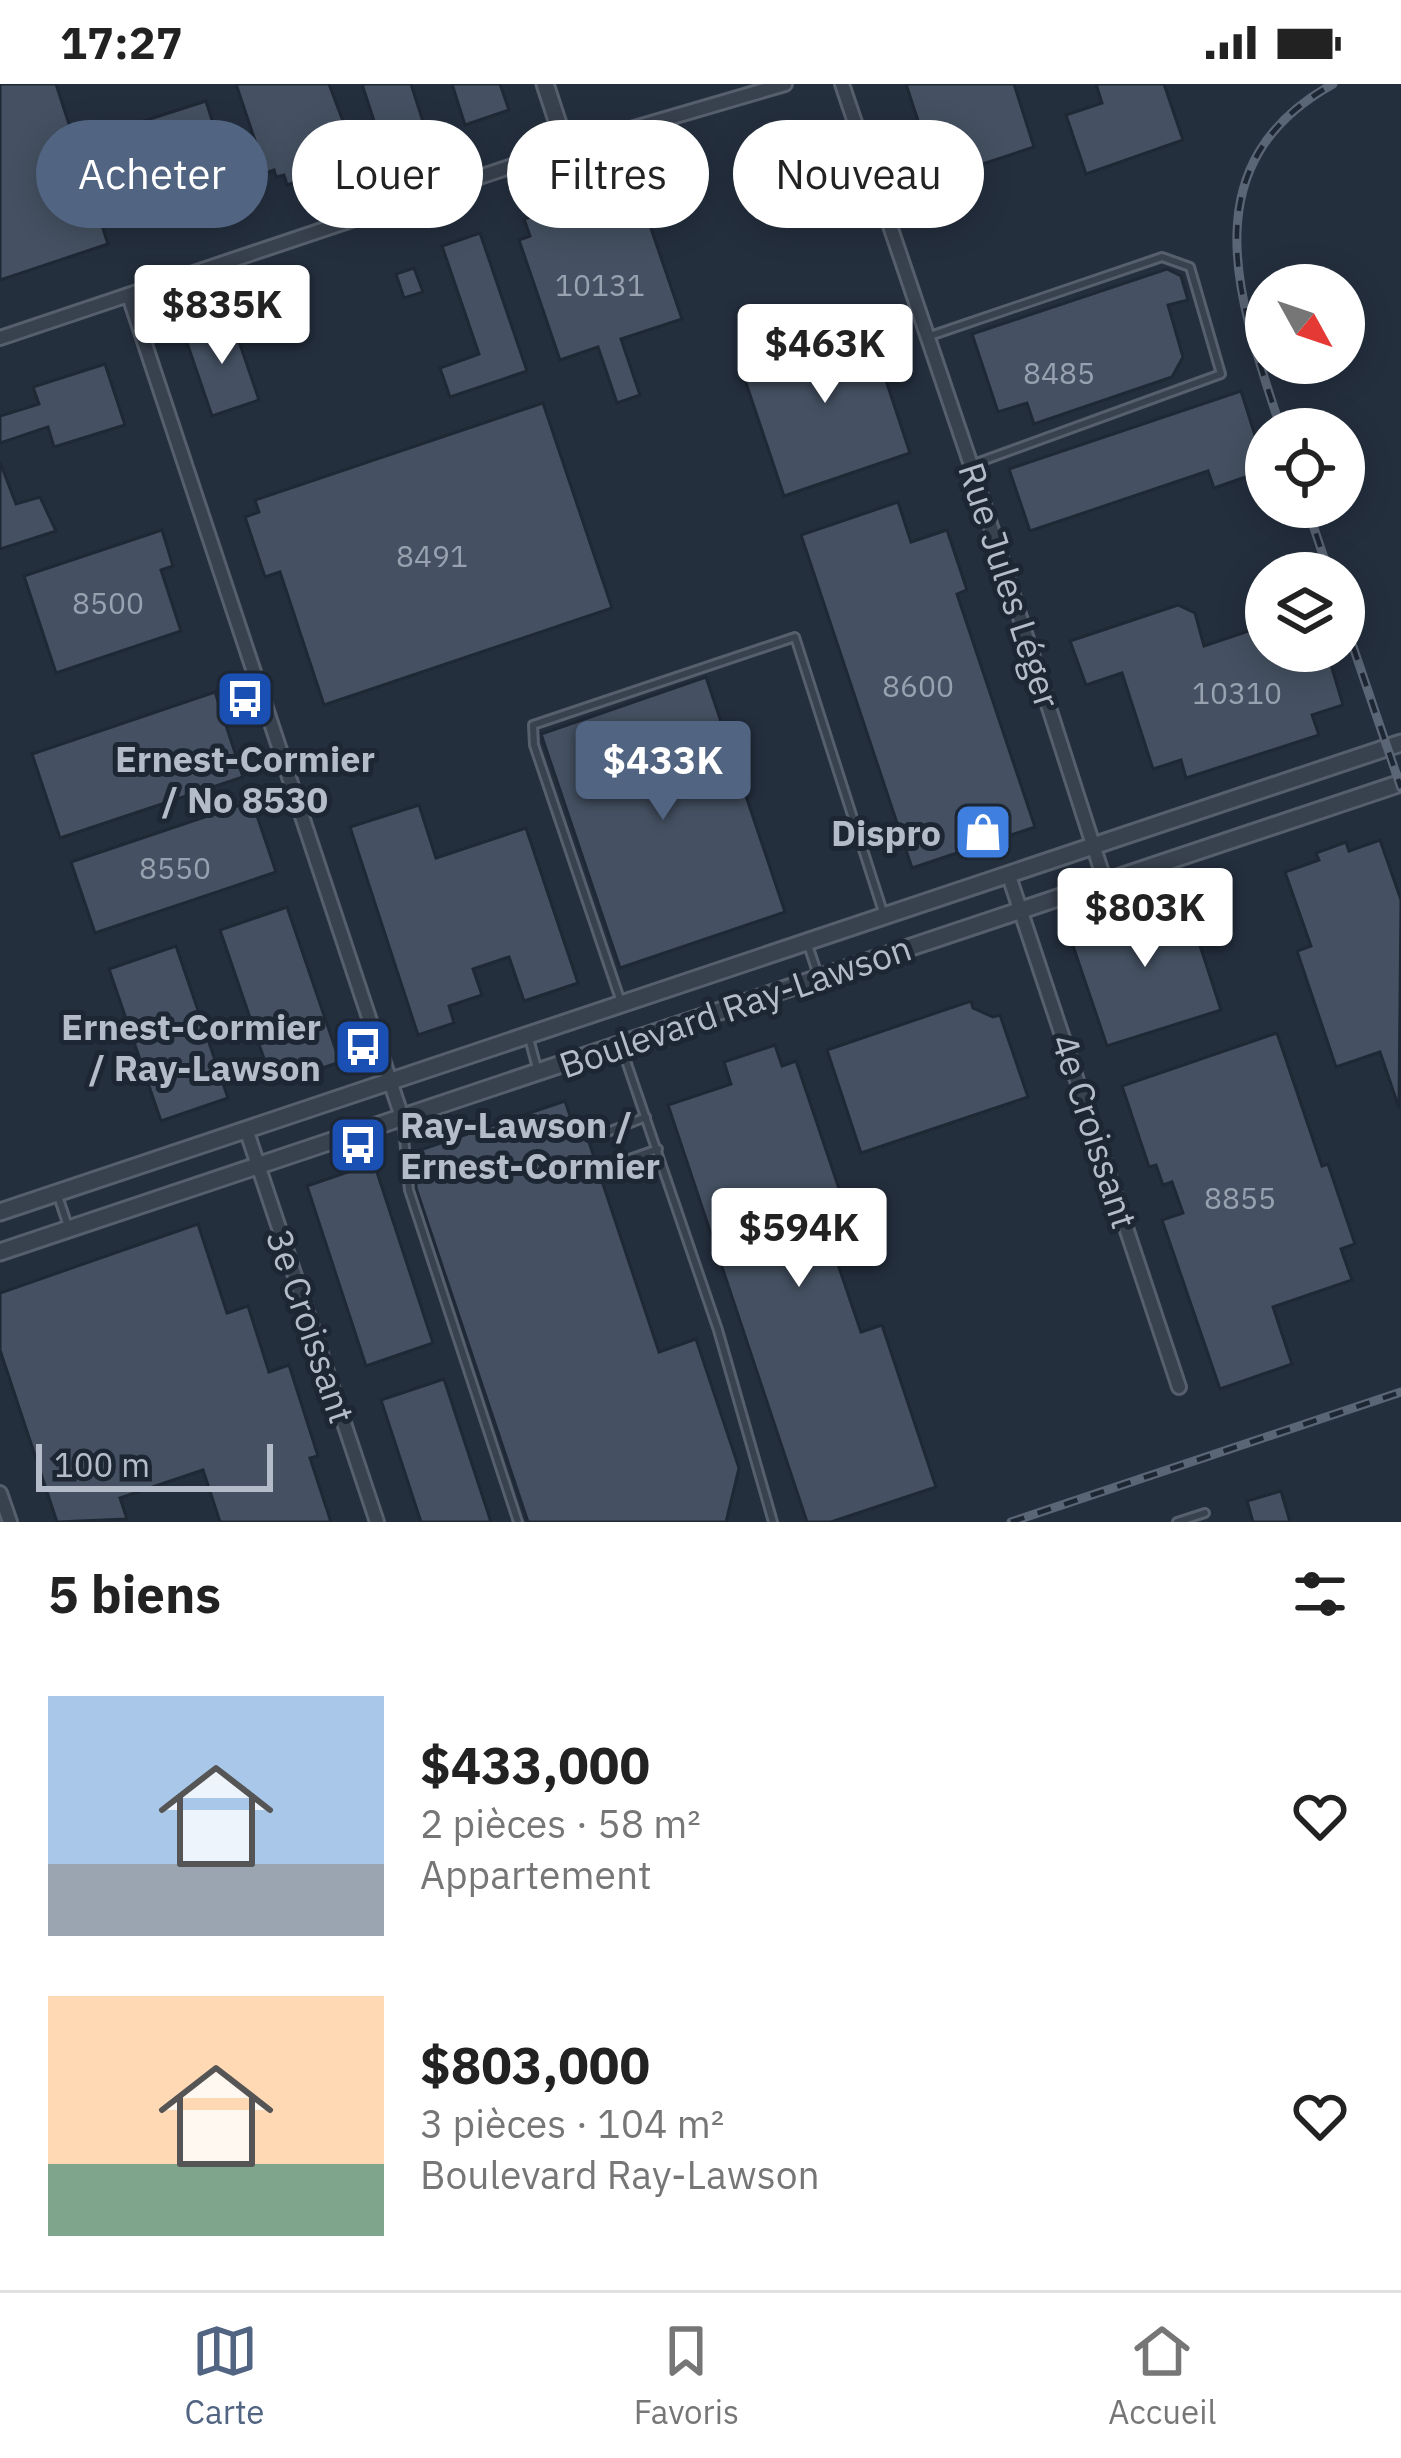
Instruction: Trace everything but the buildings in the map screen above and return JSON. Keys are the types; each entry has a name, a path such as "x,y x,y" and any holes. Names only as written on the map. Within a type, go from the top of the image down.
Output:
{"street":[{"path":"545,84 557,120"},
{"path":"662,120 785,84"},
{"name":"Rue Jules Léger","path":"842,84 1105,882"},
{"path":"0,338 507,168"},
{"path":"129,296 402,1117"},
{"name":"Boulevard Ray-Lawson","path":"0,1212 1401,743"},
{"name":"Boulevard Ray-Lawson","path":"0,1252 1401,783"},
{"name":"4e Croissant","path":"1009,875 1178,1387"},
{"name":"3e Croissant","path":"246,1129 377,1522"},
{"path":"0,1493 10,1522"}],"lane":[{"path":"926,338 1162,257 1190,267 1221,374 971,465"},
{"path":"622,1003 534,745 533,725 795,637 885,916"},
{"path":"807,942 820,978"},
{"path":"528,1035 538,1072"},
{"path":"620,1046 718,1330 773,1522"},
{"path":"402,1117 410,1190 518,1522"},
{"path":"605,1133 646,1118"},
{"path":"615,1164 658,1148"},
{"path":"56,1193 69,1229"},
{"path":"1177,1522 1205,1513"}],"railway":[{"path":"1274,408 1241,286 1237,240 1242,196 1258,154 1287,117 1333,84"},
{"path":"1314,528 1322,552"},
{"path":"1362,672 1401,788"},
{"path":"1011,1522 1401,1392"}],"place":[{"name":"Ernest-Cormier / No 8530","path":"245,699"},
{"name":"Dispro","path":"983,832"},
{"name":"Ernest-Cormier / Ray-Lawson","path":"363,1047"},
{"name":"Ray-Lawson / Ernest-Cormier","path":"358,1145"}]}
